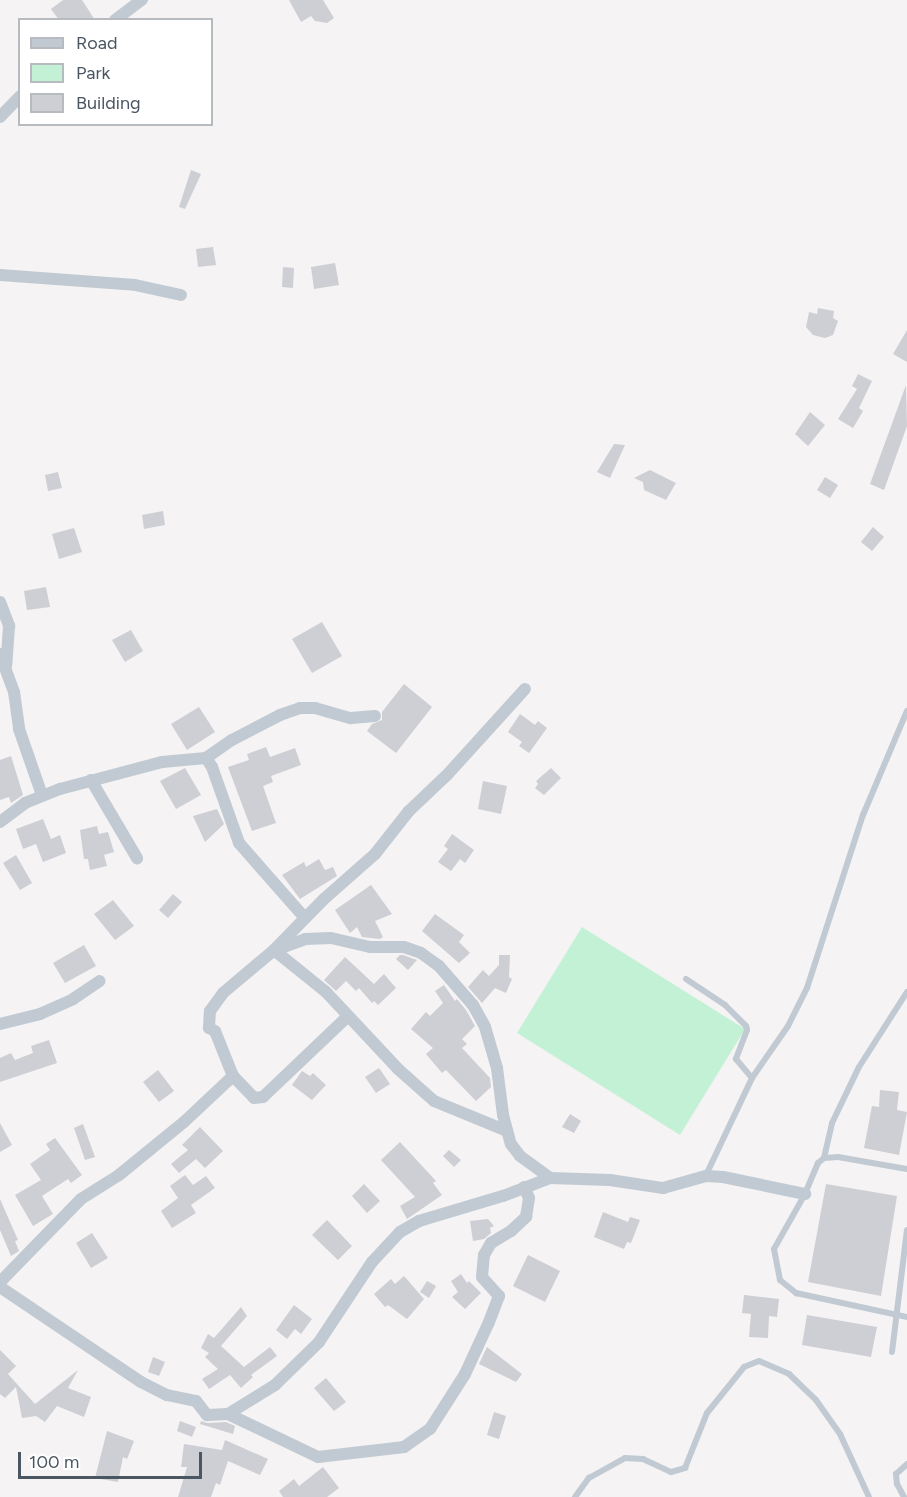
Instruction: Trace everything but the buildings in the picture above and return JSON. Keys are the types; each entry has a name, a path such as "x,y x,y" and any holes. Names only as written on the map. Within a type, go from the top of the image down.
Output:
{"street":[{"path":"118,18 142,0"},
{"path":"0,117 18,98"},
{"path":"0,275 135,285 181,295"},
{"path":"0,602 9,626 6,666"},
{"path":"0,654 14,692 19,729 42,795"},
{"path":"348,1016 272,1091 259,1100 254,1098 233,1076 215,1031 209,1028 210,1011 223,993 274,950 305,918 375,854 409,811 447,775 525,689"},
{"path":"0,822 25,803 42,795 162,762 206,758 239,736 300,708 315,708 351,718 375,716"},
{"path":"206,758 211,763 239,843 305,918"},
{"path":"91,780 137,858"},
{"path":"274,950 305,939 331,938 370,947 390,945 404,947 421,953 439,966 473,1005 485,1027 496,1068 507,1131 517,1153 550,1178"},
{"path":"274,950 326,992 398,1069 434,1101 507,1131"},
{"path":"0,1024 40,1014 73,999 100,981"},
{"path":"0,1282 81,1199 119,1175 184,1122 233,1076"},
{"path":"228,1414 275,1385 319,1342 372,1262 400,1232 418,1221 503,1196 550,1178 610,1180 663,1188 705,1176 805,1194"},
{"path":"0,1287 141,1382 167,1395 196,1401 207,1415 228,1414 318,1457 404,1447 430,1430 465,1374 489,1322 499,1296 482,1277 484,1255 491,1243 511,1232 526,1217 529,1198 524,1187"}],"lane":[{"path":"705,1176 752,1078 788,1026 807,988 863,815 907,711"},
{"path":"686,979 725,1005 746,1026 747,1030 736,1059 752,1078"},
{"path":"824,1158 832,1123 859,1066 907,992"},
{"path":"907,1169 838,1157 824,1158 818,1163 805,1194 774,1248 780,1280 796,1293 907,1317"},
{"path":"892,1352 907,1230"},
{"path":"575,1497 589,1478 625,1458 643,1459 671,1472 685,1468 707,1413 719,1395 744,1367 759,1361 789,1374 816,1400 840,1434 869,1497"},
{"path":"904,1497 897,1484 896,1474 907,1464"}],"green space":[{"path":"582,927 745,1029 680,1135 517,1033"}]}
